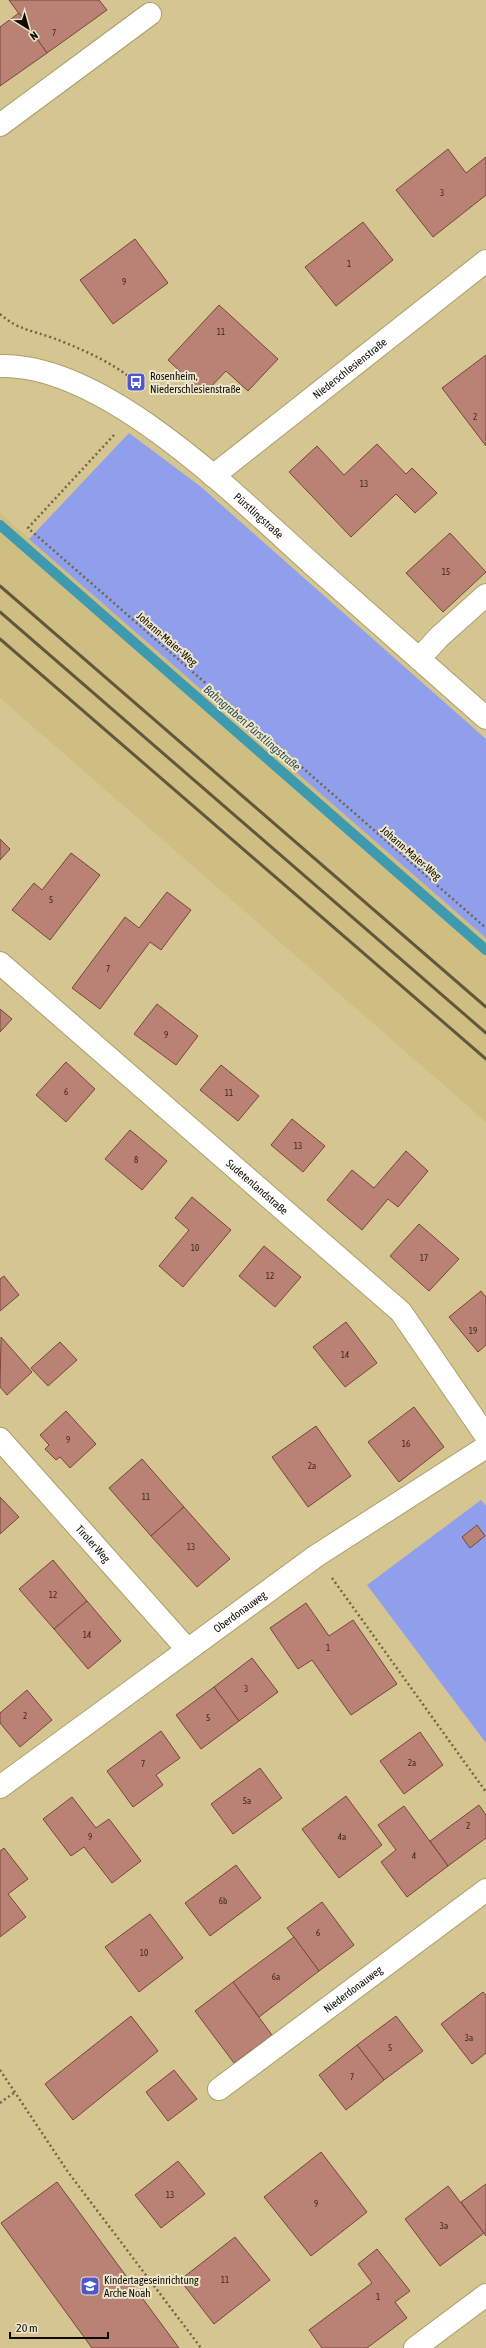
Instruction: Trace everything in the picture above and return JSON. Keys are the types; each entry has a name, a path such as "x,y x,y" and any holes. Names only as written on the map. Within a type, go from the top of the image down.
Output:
{"street":[{"path":"0,125 150,14"},
{"name":"Niederschlesienstraße","path":"212,476 486,261"},
{"name":"Pürstlingstraße","path":"0,366 49,373 94,391 134,414 212,476 486,718"},
{"path":"419,659 439,637 486,595"},
{"name":"Sudetenlandstraße","path":"0,963 401,1312 486,1436"},
{"name":"Tiroler Weg","path":"0,1439 187,1649"},
{"name":"Oberdonauweg","path":"0,1787 316,1556 486,1447"},
{"name":"Niederdonauweg","path":"219,2090 486,1890"},
{"path":"415,2348 486,2295"}],"path":[{"name":"Johann-Maier-Weg","path":"134,414 28,528 486,928"},
{"path":"316,1556 486,1792"},
{"path":"0,2070 68,2172 201,2348"},
{"path":"0,2103 15,2092"}],"shaded area":[{"path":"129,433 200,486 486,739 486,938 29,539"},
{"path":"0,513 486,938 486,1122 0,698"},
{"path":"481,1500 486,1506 486,1743 367,1585"}],"building":[{"path":"9,0 99,0 107,10 47,53"},
{"path":"19,13 47,53 0,86 0,27"},
{"path":"448,149 466,173 486,157 486,195 433,237 396,190"},
{"path":"363,222 393,260 336,306 305,267"},
{"path":"135,239 168,283 113,324 80,280"},
{"path":"219,305 278,359 248,391 226,371 204,394 168,360"},
{"path":"486,355 486,446 442,388"},
{"path":"377,444 406,474 412,468 437,493 415,513 396,494 351,537 289,472 317,446 344,475"},
{"path":"450,533 486,572 443,612 406,573"},
{"path":"0,839 10,849 0,860"},
{"path":"71,853 100,875 50,940 12,910 34,883 42,890"},
{"path":"167,892 191,910 161,950 150,942 100,1009 72,988 125,917 139,928"},
{"path":"157,1004 198,1036 176,1065 134,1034"},
{"path":"0,1009 12,1019 0,1032"},
{"path":"66,1062 95,1089 66,1122 36,1095"},
{"path":"221,1065 259,1096 238,1121 200,1090"},
{"path":"292,1119 325,1146 303,1172 271,1145"},
{"path":"130,1130 167,1161 142,1190 105,1159"},
{"path":"406,1151 428,1171 398,1207 388,1199 362,1230 327,1200 352,1170 374,1188"},
{"path":"192,1197 231,1230 183,1287 159,1266 189,1230 175,1218"},
{"path":"419,1224 459,1259 429,1291 390,1256"},
{"path":"264,1246 301,1277 275,1307 239,1276"},
{"path":"4,1276 19,1295 0,1311 0,1279"},
{"path":"481,1291 486,1297 486,1345 478,1352 449,1317"},
{"path":"346,1322 377,1363 345,1387 313,1347"},
{"path":"1,1337 32,1372 7,1395 0,1387"},
{"path":"60,1342 77,1360 48,1386 31,1368"},
{"path":"414,1407 444,1447 399,1482 368,1442"},
{"path":"66,1411 96,1444 70,1468 60,1457 56,1460 45,1449 49,1445 40,1435"},
{"path":"316,1426 351,1476 308,1507 272,1457"},
{"path":"142,1459 184,1507 151,1536 109,1488"},
{"path":"0,1497 19,1517 0,1534"},
{"path":"184,1507 230,1559 197,1587 151,1536"},
{"path":"477,1525 485,1536 470,1548 462,1537"},
{"path":"53,1560 87,1601 54,1629 19,1589"},
{"path":"87,1601 121,1641 88,1669 54,1629"},
{"path":"306,1603 329,1636 353,1620 397,1684 351,1715 312,1660 298,1669 270,1628"},
{"path":"252,1658 278,1692 239,1721 214,1687"},
{"path":"214,1687 239,1721 201,1749 176,1715"},
{"path":"27,1690 52,1720 20,1747 0,1723 0,1713"},
{"path":"161,1731 180,1758 156,1775 163,1785 133,1807 107,1771"},
{"path":"420,1732 443,1765 404,1794 380,1761"},
{"path":"260,1768 282,1798 233,1834 211,1804"},
{"path":"346,1796 382,1845 339,1878 302,1829"},
{"path":"72,1797 96,1828 109,1819 141,1861 112,1883 84,1847 71,1856 43,1819"},
{"path":"479,1805 486,1815 486,1838 448,1866 430,1841"},
{"path":"404,1806 448,1866 407,1897 381,1862 396,1850 378,1825"},
{"path":"4,1848 28,1879 8,1894 26,1917 0,1937 0,1851"},
{"path":"236,1865 261,1898 210,1936 185,1903"},
{"path":"322,1902 354,1945 319,1971 287,1928"},
{"path":"150,1914 183,1958 139,1992 105,1947"},
{"path":"294,1937 319,1971 259,2017 233,1982"},
{"path":"233,1982 272,2035 234,2063 195,2011"},
{"path":"483,1992 486,1995 486,2053 472,2064 441,2024"},
{"path":"131,2016 158,2051 73,2120 45,2084"},
{"path":"396,2016 423,2051 384,2080 357,2045"},
{"path":"357,2045 384,2080 346,2110 319,2075"},
{"path":"174,2070 197,2099 168,2121 146,2092"},
{"path":"321,2152 367,2212 311,2256 264,2197"},
{"path":"178,2161 205,2194 161,2228 135,2195"},
{"name":"Kindertageseinrichtung Arche Noah","path":"57,2182 179,2348 92,2348 1,2223"},
{"path":"486,2184 486,2236 461,2202"},
{"path":"448,2186 484,2233 440,2266 405,2219"},
{"path":"235,2237 270,2280 214,2324 180,2280"},
{"path":"377,2249 410,2291 395,2302 407,2318 367,2348 322,2348 309,2330 372,2283 358,2264"}],"waterway":[{"name":"Bahngraben Pürstlingstraße","path":"0,525 486,950"}],"railway":[{"path":"0,586 486,1007"},
{"path":"0,612 486,1033"},
{"path":"0,639 486,1059"}],"place":[{"name":"Rosenheim, Niederschlesienstraße","path":"136,382"},
{"name":"Kindertageseinrichtung Arche Noah","path":"90,2286"}]}
